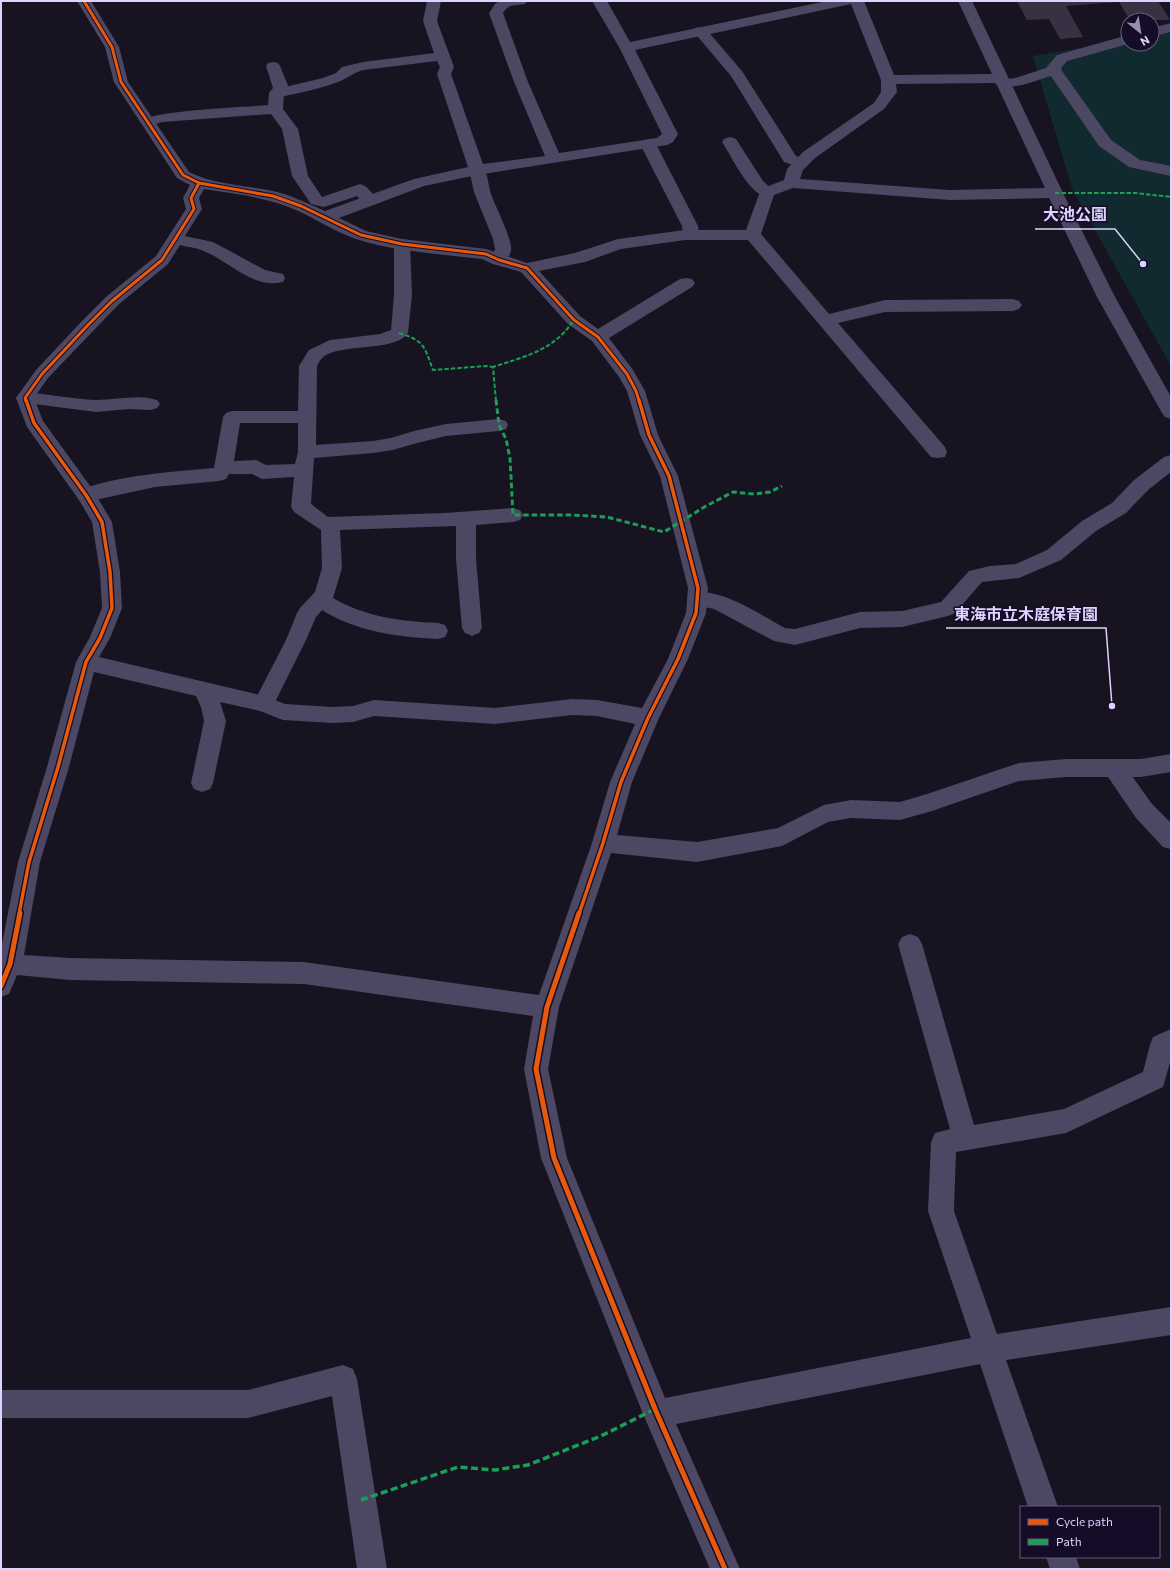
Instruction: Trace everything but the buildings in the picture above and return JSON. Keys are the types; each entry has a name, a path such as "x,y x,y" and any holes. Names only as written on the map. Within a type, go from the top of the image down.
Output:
{"street":[{"path":"84,1 112,47 121,82 183,175 199,183 273,196 301,206 361,236 402,244 486,254 499,260 527,268 579,258 618,244 691,235 753,235 938,452"},
{"path":"434,1 430,21 447,67 444,74 456,114 477,170 482,192 501,239 503,249 499,260"},
{"path":"520,1 502,4 496,13 521,82 554,159"},
{"path":"323,218 420,182 477,170 648,144 667,139 670,134 626,46 601,2 599,1"},
{"path":"626,46 848,1"},
{"path":"791,183 795,169 809,155 879,106 889,92 888,80 857,1"},
{"path":"965,1 1055,193 1106,297 1171,413"},
{"path":"1160,30 1171,27"},
{"path":"700,31 737,74 790,159 801,163"},
{"path":"1120,42 1062,58 1053,69 1105,143 1135,164 1171,171"},
{"path":"277,93 328,81 341,76 348,70 363,66 443,56"},
{"path":"273,66 281,88 277,93 275,109 290,129 300,176 317,201 324,202 360,189 370,201"},
{"path":"888,80 1002,80 1016,82 1055,70"},
{"path":"148,122 161,118 275,109"},
{"path":"730,142 758,184 767,192"},
{"path":"648,144 690,226 691,235"},
{"path":"25,398 42,374 87,326 112,301 162,260 194,209 191,198 199,183"},
{"path":"767,192 791,183 950,195 1055,193"},
{"path":"753,235 767,192"},
{"path":"176,239 207,246 260,275 277,278"},
{"path":"402,244 403,295 400,333 383,339 330,346 315,354 308,366 306,461 301,506 324,524 466,519 513,515"},
{"path":"527,268 574,320 598,337 627,374 636,391 649,435 669,476 698,588 696,613 678,659 648,718 621,782 603,843 547,1007 536,1070 554,1158 657,1414 725,1569"},
{"path":"598,337 686,284"},
{"path":"826,320 885,306 1013,305"},
{"path":"25,398 96,406 129,403 151,404"},
{"path":"1,986 10,964 29,862 58,767 86,662 100,638 112,608 110,572 102,522 86,495 34,423 25,398"},
{"path":"86,495 94,492 155,480 219,474 224,468 232,416 308,417"},
{"path":"224,468 256,467 262,472 306,461 393,444 414,437 446,430 499,425"},
{"path":"697,599 718,602 781,635 794,637 860,620 902,619 948,608 976,576 990,573 1019,571 1054,555 1089,526 1119,508 1141,485 1171,462"},
{"path":"466,519 466,559 472,628"},
{"path":"264,704 296,640 307,612 324,594 332,568 330,524"},
{"path":"319,599 333,608 357,619 382,627 438,630"},
{"path":"86,662 264,704 283,712 332,715 353,714 374,708 495,716 572,707 596,708 648,718"},
{"path":"202,783 215,721 212,707 207,697 207,690"},
{"path":"603,843 696,852 782,837 824,814 857,809 900,811 932,802 994,779 1019,772 1066,768 1141,768 1171,763"},
{"path":"1114,768 1144,811 1171,840"},
{"path":"910,944 965,1138"},
{"path":"10,964 70,969 304,972 547,1007"},
{"path":"1043,1506 941,1211 944,1142 1066,1121 1154,1079 1162,1045 1171,1040"},
{"path":"657,1414 988,1349 1171,1321"},
{"path":"1,1404 248,1404 343,1379 372,1569"},
{"path":"1060,1558 1065,1569"}],"green space":[{"path":"1171,33 1171,366 1072,189 1033,56 1120,41 1120,52 1160,52 1160,35"}],"marked path":[{"path":"1055,193 1136,193 1171,197"},
{"path":"574,320 561,337 554,343 528,355 493,367 493,380 499,425 506,439 510,458 513,515 572,515 607,517 628,521 664,532 706,506 733,492 754,494 770,492 782,486"},
{"path":"399,333 415,339 423,345 433,370 486,366 493,367"},
{"path":"361,1500 458,1467 495,1470 528,1465 601,1436 655,1409"}],"cycle path":[{"path":"84,1 112,47 121,82 183,175 199,183 273,196 301,206 361,235 402,244 486,254 499,260 527,268 574,320 598,337 627,374 636,391 649,435 669,476 698,588 696,613 678,659 648,718 621,782 603,843 547,1007 536,1069 554,1158 655,1409 725,1569"},
{"path":"1,986 10,964 29,862 58,767 86,662 100,638 112,608 110,572 102,522 86,495 34,423 25,398 42,374 87,326 112,301 162,260 194,209 191,198 199,183"}],"place":[{"name":"大池公園","path":"1143,264"},
{"name":"東海市立木庭保育園","path":"1112,706"}]}
